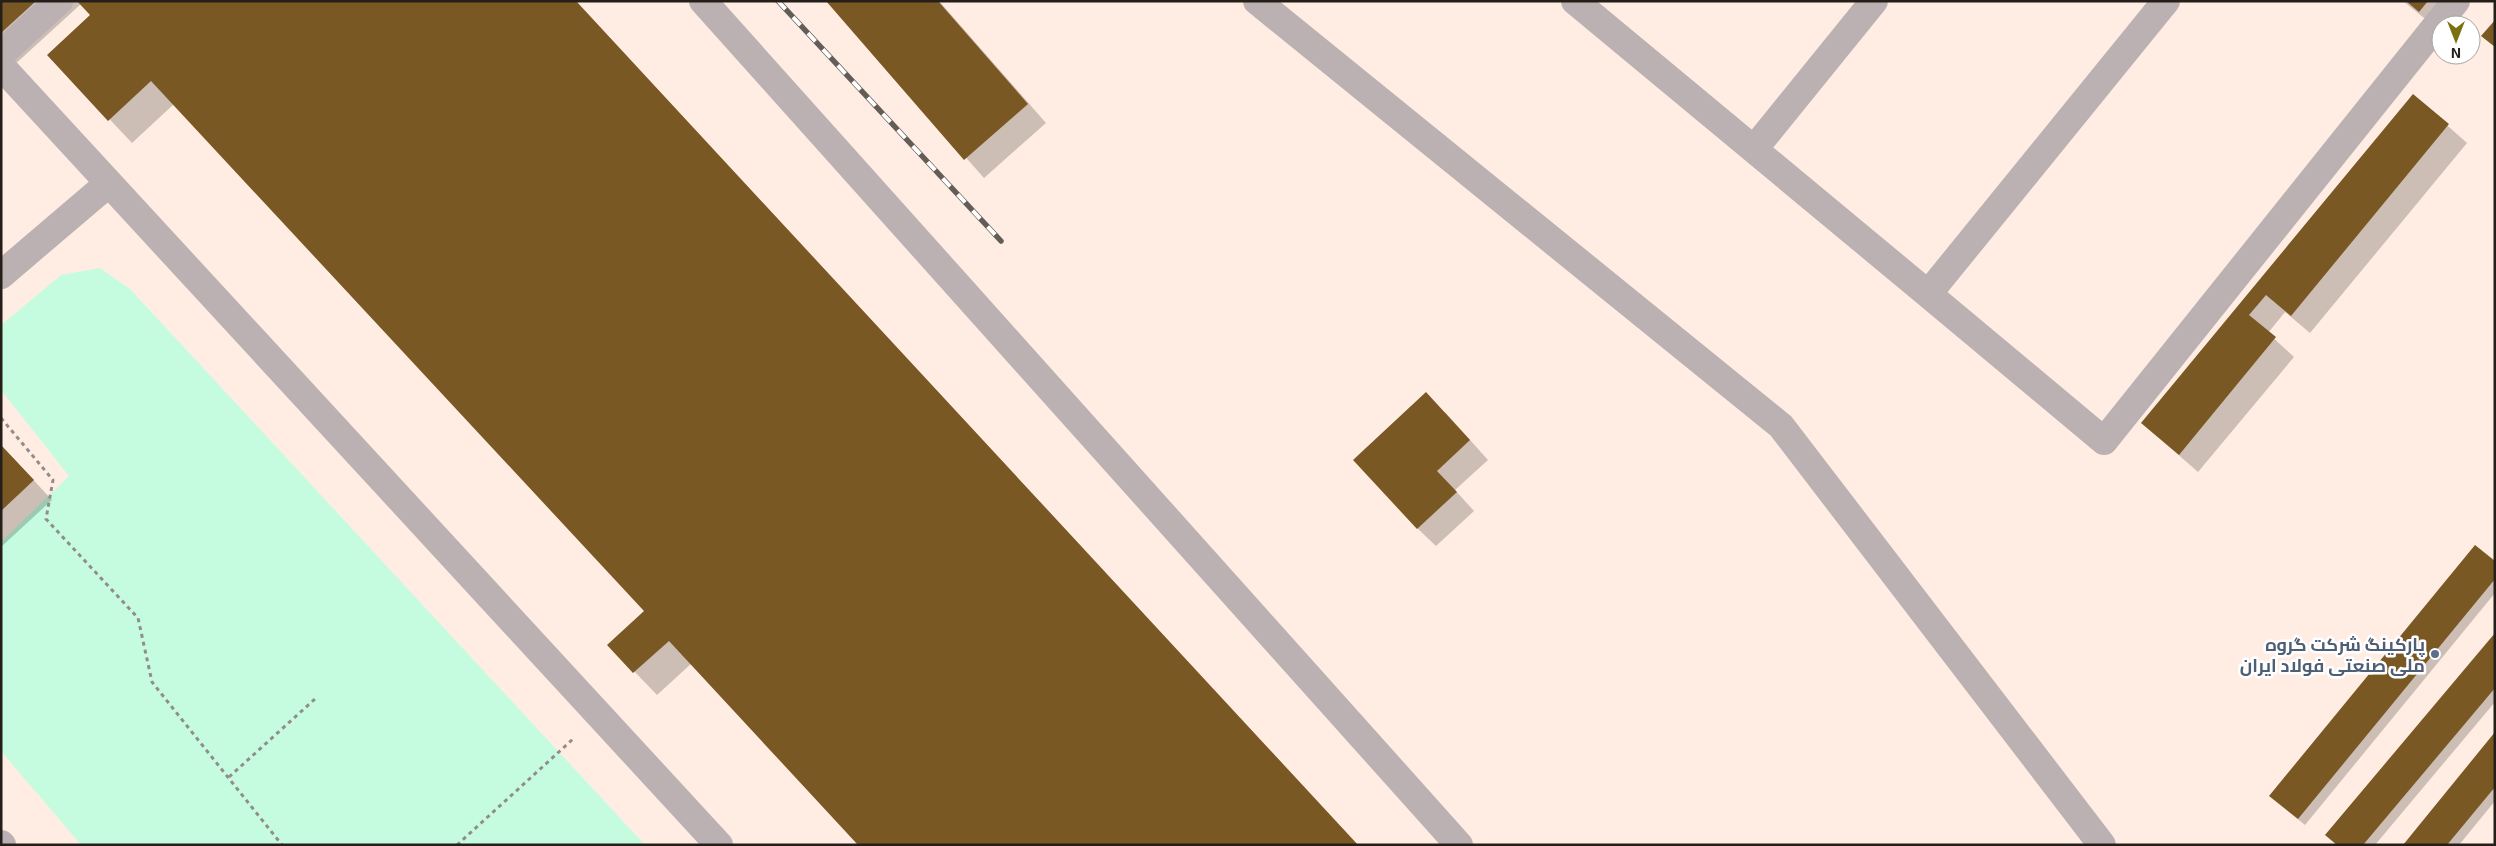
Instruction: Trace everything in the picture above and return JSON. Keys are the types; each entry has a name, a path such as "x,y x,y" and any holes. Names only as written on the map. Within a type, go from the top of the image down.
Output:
{"lane":[{"path":"1,54 59,1"},
{"path":"703,1 1459,845"},
{"path":"1257,1 1781,426 2102,845"},
{"path":"1575,1 2104,441 2456,1"},
{"path":"1754,149 1874,1"},
{"path":"1928,294 2166,1"},
{"path":"1,66 718,845"},
{"path":"1,275 109,183"}],"path":[{"path":"1,418 53,480 46,520 138,618 152,682 282,845"},
{"path":"229,777 316,698"},
{"path":"457,845 600,716"}],"shaded area":[{"path":"1,1 2495,1 2495,845 1,845"}],"green space":[{"path":"100,268 130,289 645,845 81,845 1,751 1,542 69,476 1,390 1,325 61,275"}],"building":[{"path":"1,1 36,1 1,33"},
{"path":"77,1 576,1 1358,845 858,845 669,641 633,673 607,645 644,611 151,81 108,121 47,55 90,15"},
{"path":"826,1 938,1 1028,104 964,160"},
{"path":"2406,1 2428,1 2419,12"},
{"path":"2495,20 2495,47 2481,36"},
{"path":"2413,94 2449,124 2291,316 2266,295 2249,315 2276,337 2179,455 2141,423"},
{"path":"1426,392 1470,440 1437,471 1457,492 1417,529 1353,460"},
{"path":"1,445 34,480 1,511"},
{"path":"2475,545 2495,561 2495,579 2298,819 2269,796"},
{"path":"2495,633 2495,688 2363,845 2337,845 2325,835"},
{"path":"2495,732 2495,787 2447,845 2403,845"}],"railway":[{"path":"778,1 1001,241"}],"place":[{"name":"پارکینگ شرکت گروه ملی صنعتی فولاد ایران","path":"2435,654"}]}
